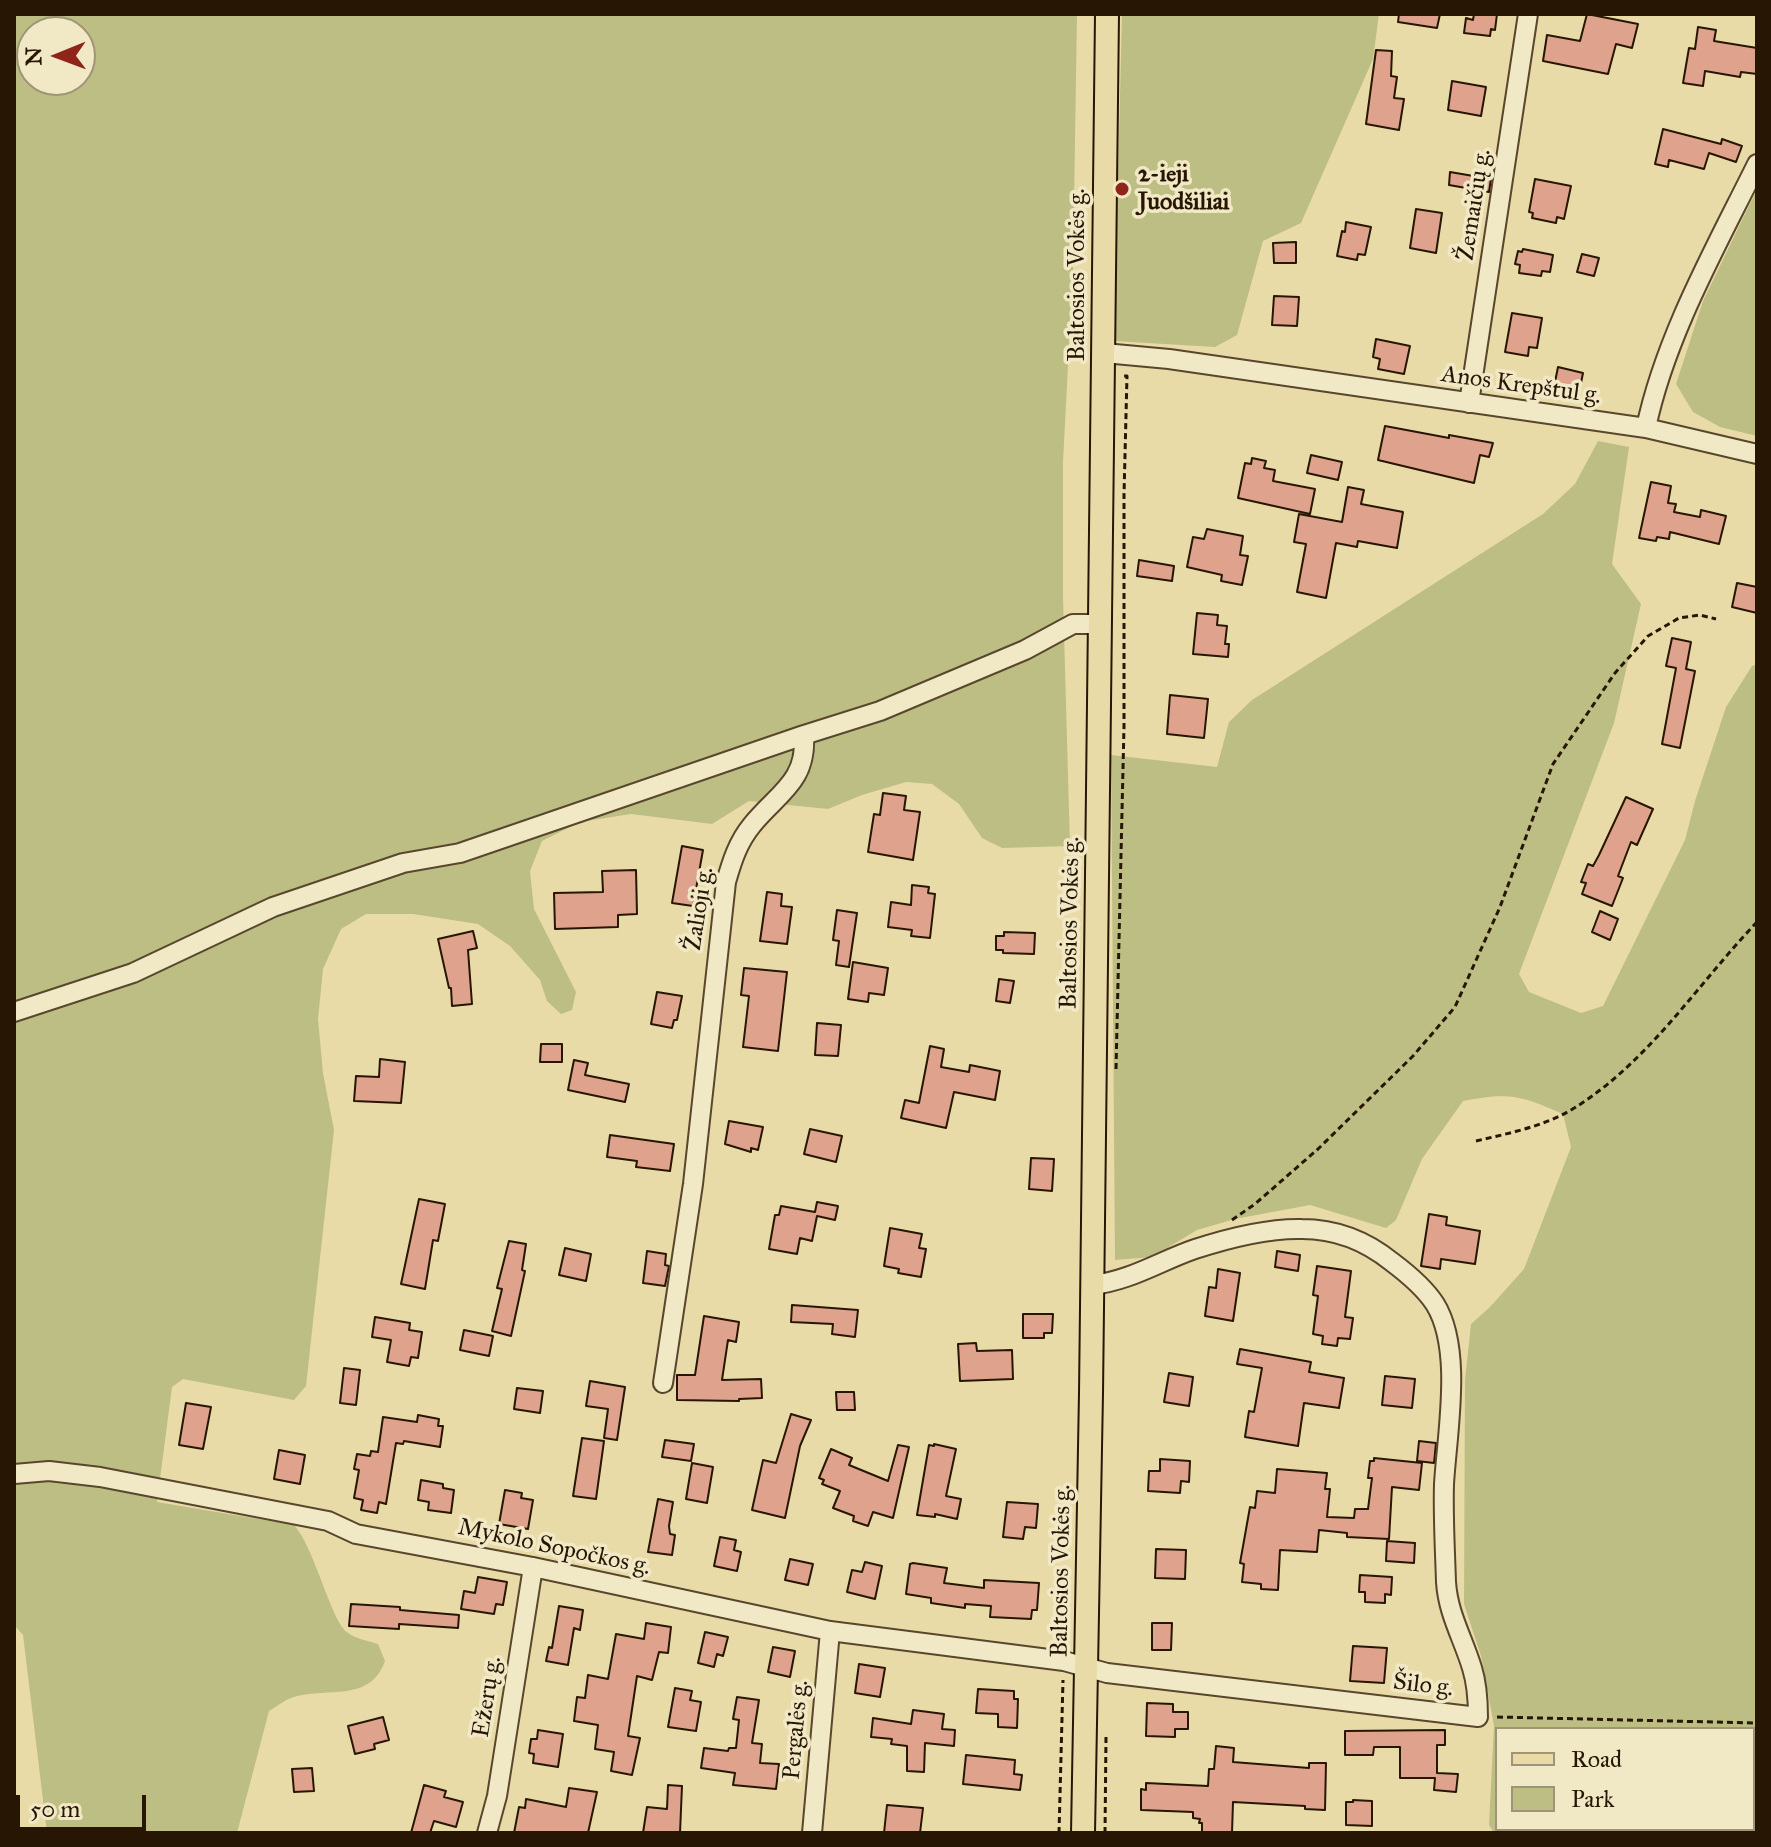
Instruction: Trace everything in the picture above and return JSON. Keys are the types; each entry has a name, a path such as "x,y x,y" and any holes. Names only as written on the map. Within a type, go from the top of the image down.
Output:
{"main road":[{"name":"Baltosios Vokės g.","path":"1083,1833 1107,14"}],"street":[{"name":"Žemaičių g.","path":"1469,403 1528,14"},
{"path":"1646,428 1651,405 1691,295 1757,164"},
{"name":"Anos Krepštul g.","path":"1104,353 1169,359 1646,428 1757,454"},
{"path":"14,1012 133,973 273,907 403,863 460,853 880,711 1025,650 1073,624 1101,624"},
{"name":"Žalioji g.","path":"663,1383 693,1184 726,882 734,855 751,826 791,785 802,765 804,735"},
{"path":"1092,1285 1126,1279 1206,1246 1245,1235 1302,1229 1332,1231 1374,1248 1420,1285 1436,1305 1446,1332 1450,1368 1444,1488 1447,1586 1450,1611 1473,1669 1478,1717"},
{"name":"Mykolo Sopočkos g.","path":"14,1474 49,1471 100,1477 328,1521 356,1534 533,1567 830,1631 1064,1661 1087,1667"},
{"name":"Ežerų g.","path":"487,1833 497,1796 533,1567"},
{"name":"Pergalės g.","path":"812,1833 830,1631"},
{"name":"Šilo g.","path":"1087,1667 1107,1673 1478,1717"}],"path":[{"path":"1206,1246 1211,1233 1255,1204 1318,1149 1413,1056 1455,1007 1500,907 1553,764 1615,673 1648,636 1679,618 1700,615 1716,619"},
{"path":"1476,1141 1534,1127 1575,1108 1641,1057 1757,922"},
{"path":"1059,1833 1064,1661"},
{"name":"Šilo g.","path":"1478,1717 1757,1723"}],"green space":[{"path":"14,14 1077,14 1073,269 1063,462 1063,597 1070,846 1002,848 982,838 959,804 932,784 906,782 828,809 749,801 712,824 631,814 580,822 542,841 530,871 534,909 576,992 572,1010 561,1014 547,1001 540,980 510,946 478,924 413,914 366,914 341,929 323,969 318,1019 323,1073 334,1130 306,1386 294,1400 183,1379 172,1387 157,1502 294,1525 309,1550 342,1626 351,1635 378,1644 385,1661 369,1683 358,1688 291,1698 269,1711 237,1833 47,1833 23,1635 14,1625"},
{"path":"1122,14 1379,14 1373,59 1301,223 1263,241 1237,335 1215,347 1114,341"},
{"path":"1757,189 1757,436 1720,427 1693,412 1676,384 1703,301"},
{"path":"1598,441 1629,447 1612,564 1641,604 1614,723 1519,974 1529,992 1581,1013 1603,1006 1685,840 1726,707 1752,666 1757,664 1757,1833 1494,1833 1489,1825 1494,1726 1481,1656 1464,1604 1465,1380 1471,1324 1524,1269 1571,1147 1563,1114 1514,1097 1463,1101 1422,1159 1396,1220 1386,1228 1310,1205 1235,1219 1197,1230 1152,1257 1115,1260 1111,755 1217,767 1229,722 1252,700 1543,514 1575,484"}],"building":[{"path":"1399,14 1440,14 1437,28 1398,22"},
{"path":"1474,14 1497,14 1495,30 1491,29 1490,36 1464,33 1466,18 1473,20"},
{"path":"1587,14 1638,24 1632,48 1616,44 1608,74 1543,61 1547,35 1580,41"},
{"path":"1698,27 1716,30 1714,41 1757,48 1757,74 1741,72 1740,77 1705,71 1703,86 1683,83 1689,48 1695,49"},
{"path":"1376,50 1392,51 1391,76 1397,77 1394,98 1404,99 1399,130 1366,124"},
{"path":"1452,81 1486,87 1481,116 1448,110"},
{"path":"1663,129 1721,144 1722,139 1742,146 1736,162 1709,153 1704,169 1669,160 1668,167 1655,164"},
{"path":"1450,172 1491,179 1489,192 1449,185"},
{"path":"1535,179 1571,186 1564,219 1557,217 1556,223 1532,218 1533,213 1529,212"},
{"path":"1416,209 1442,213 1436,253 1410,248"},
{"path":"1346,222 1371,227 1365,255 1358,254 1357,260 1337,256"},
{"path":"1296,242 1296,263 1274,263 1273,243"},
{"path":"1523,249 1553,255 1550,272 1542,271 1541,276 1519,273 1520,265 1515,264 1518,251 1522,252"},
{"path":"1582,254 1599,258 1594,276 1577,272"},
{"path":"1274,296 1299,297 1297,326 1272,325"},
{"path":"1512,313 1542,318 1537,348 1529,347 1528,356 1505,352"},
{"path":"1376,339 1410,346 1404,374 1378,369 1380,359 1373,357"},
{"path":"1558,367 1583,373 1579,393 1554,387"},
{"path":"1385,426 1493,443 1489,457 1480,455 1474,483 1378,460"},
{"path":"1311,455 1342,462 1338,480 1307,473"},
{"path":"1252,458 1266,461 1264,468 1275,470 1273,481 1315,489 1310,514 1238,498 1245,463 1251,464"},
{"path":"1651,482 1671,486 1668,503 1676,504 1674,512 1700,517 1701,510 1726,516 1719,544 1670,532 1669,539 1657,537 1656,541 1639,538"},
{"path":"1348,487 1364,490 1361,504 1403,512 1397,548 1358,541 1357,547 1336,543 1326,598 1297,592 1306,544 1294,542 1299,514 1342,522"},
{"path":"1207,529 1243,536 1240,555 1248,556 1242,585 1221,581 1222,575 1187,567 1193,537 1204,539"},
{"path":"1139,560 1174,566 1172,581 1137,576"},
{"path":"1737,583 1757,587 1757,613 1732,607"},
{"path":"1197,613 1218,615 1217,625 1227,626 1225,644 1229,644 1228,657 1193,654"},
{"path":"1672,638 1691,642 1686,669 1695,671 1680,748 1662,744 1676,668 1666,666"},
{"path":"1170,695 1208,699 1204,738 1167,734"},
{"path":"883,793 906,796 904,810 920,812 913,860 868,852 874,814 880,815"},
{"path":"1626,797 1653,809 1637,845 1631,842 1618,876 1623,878 1612,906 1582,894 1586,883 1581,882 1588,864 1593,866 1599,855"},
{"path":"682,846 703,850 693,906 672,903"},
{"path":"636,870 637,914 618,915 618,927 555,929 554,893 603,892 602,871"},
{"path":"912,885 929,887 928,893 935,894 930,938 911,936 912,930 888,927 891,902 911,905"},
{"path":"767,892 782,894 781,906 792,907 787,944 760,941"},
{"path":"837,910 857,913 849,967 836,965 839,941 833,940"},
{"path":"1600,911 1618,919 1610,940 1592,932"},
{"path":"473,931 477,948 468,950 472,1004 452,1006 451,988 438,939"},
{"path":"1004,932 1035,933 1034,954 996,950 996,936 1004,936"},
{"path":"853,962 888,968 884,995 869,993 868,1002 848,999"},
{"path":"744,968 787,972 778,1051 743,1047 749,996 741,995"},
{"path":"999,979 1014,981 1010,1003 996,1001"},
{"path":"657,992 682,996 672,1028 651,1024"},
{"path":"817,1023 841,1025 838,1056 815,1055"},
{"path":"541,1044 562,1044 562,1062 540,1062"},
{"path":"930,1046 944,1049 941,1067 969,1072 970,1065 1000,1071 995,1100 954,1092 946,1128 901,1118 905,1100 919,1103"},
{"path":"380,1059 405,1062 401,1103 354,1101 356,1076 379,1077"},
{"path":"574,1060 588,1063 585,1075 629,1084 625,1102 568,1090"},
{"path":"729,1121 763,1127 758,1150 751,1148 751,1152 725,1144"},
{"path":"810,1129 842,1136 836,1162 804,1154"},
{"path":"610,1135 674,1144 670,1171 636,1167 637,1161 607,1157"},
{"path":"1031,1158 1054,1159 1052,1191 1029,1189"},
{"path":"419,1199 445,1204 438,1241 433,1240 425,1289 401,1284"},
{"path":"817,1202 838,1206 835,1220 817,1216 812,1241 800,1238 797,1254 769,1249 775,1215 779,1215 781,1206 815,1212"},
{"path":"1429,1214 1447,1217 1446,1225 1480,1231 1475,1264 1441,1259 1440,1269 1421,1266"},
{"path":"890,1228 922,1234 919,1248 926,1249 921,1277 898,1273 899,1269 884,1266"},
{"path":"509,1241 526,1244 522,1270 525,1271 511,1336 492,1331 502,1289 497,1288"},
{"path":"565,1248 591,1254 586,1281 559,1275"},
{"path":"647,1251 666,1254 665,1265 669,1266 665,1286 643,1283"},
{"path":"1277,1251 1300,1255 1298,1271 1275,1267"},
{"path":"1317,1266 1351,1271 1345,1317 1353,1318 1350,1339 1338,1338 1337,1346 1322,1344 1323,1336 1313,1334 1318,1296 1313,1295"},
{"path":"1218,1269 1240,1273 1233,1321 1205,1316 1209,1287 1216,1288"},
{"path":"792,1305 858,1310 855,1337 832,1334 833,1324 791,1322"},
{"path":"1023,1314 1053,1314 1052,1333 1044,1333 1044,1338 1023,1338"},
{"path":"704,1316 739,1322 736,1342 728,1340 722,1380 761,1379 762,1398 739,1401 677,1400 677,1375 695,1375"},
{"path":"375,1317 410,1323 409,1330 422,1332 418,1358 411,1357 409,1366 387,1362 391,1340 372,1337"},
{"path":"464,1330 493,1336 489,1356 460,1350"},
{"path":"976,1343 977,1351 1012,1350 1013,1379 960,1381 958,1344"},
{"path":"1240,1349 1311,1362 1309,1372 1344,1378 1339,1408 1304,1403 1298,1446 1245,1437 1249,1411 1254,1412 1262,1368 1237,1364"},
{"path":"344,1368 360,1370 356,1405 340,1403"},
{"path":"1169,1373 1193,1377 1189,1406 1164,1402"},
{"path":"1385,1376 1415,1379 1412,1408 1382,1405"},
{"path":"590,1381 625,1387 617,1440 604,1438 608,1409 586,1406"},
{"path":"517,1388 543,1391 540,1413 514,1409"},
{"path":"836,1392 854,1392 855,1410 837,1410"},
{"path":"186,1403 211,1407 203,1449 179,1445"},
{"path":"791,1414 811,1420 800,1446 785,1518 752,1510 763,1460 776,1463"},
{"path":"418,1415 439,1419 438,1426 443,1426 440,1447 404,1441 403,1444 396,1443 386,1504 379,1502 377,1513 361,1510 363,1500 354,1498 359,1470 354,1469 357,1454 370,1456 371,1451 378,1452 383,1417 417,1422"},
{"path":"582,1438 604,1441 596,1499 573,1496"},
{"path":"665,1440 694,1444 691,1461 662,1457"},
{"path":"1419,1441 1436,1443 1434,1463 1417,1461"},
{"path":"898,1445 909,1447 893,1518 873,1512 868,1526 853,1521 854,1516 833,1508 840,1491 822,1484 824,1480 819,1478 831,1449 852,1458 849,1465 888,1481"},
{"path":"929,1445 956,1449 946,1496 961,1499 957,1519 935,1514 935,1517 917,1515"},
{"path":"279,1450 305,1455 300,1484 274,1479"},
{"path":"1374,1458 1422,1463 1419,1490 1392,1487 1389,1539 1347,1537 1347,1533 1319,1530 1317,1552 1280,1550 1278,1590 1261,1589 1261,1584 1242,1582 1244,1564 1240,1563 1250,1507 1255,1508 1257,1491 1275,1493 1277,1469 1327,1473 1325,1489 1330,1489 1327,1517 1354,1518 1355,1509 1368,1509 1372,1478 1368,1478 1370,1461"},
{"path":"1160,1459 1190,1461 1189,1482 1181,1481 1180,1493 1148,1491 1149,1471 1160,1471"},
{"path":"692,1463 713,1467 707,1503 686,1499"},
{"path":"421,1480 443,1484 443,1488 454,1490 451,1513 428,1510 429,1502 418,1500"},
{"path":"505,1490 522,1493 521,1498 533,1500 528,1529 499,1524"},
{"path":"658,1499 673,1502 669,1526 670,1534 675,1535 672,1555 648,1552"},
{"path":"1007,1502 1038,1504 1036,1528 1025,1527 1023,1539 1003,1537"},
{"path":"720,1537 736,1540 734,1550 741,1552 737,1571 714,1566"},
{"path":"1387,1541 1415,1543 1414,1563 1386,1561"},
{"path":"1156,1549 1186,1550 1185,1579 1155,1578"},
{"path":"790,1559 813,1564 808,1585 785,1580"},
{"path":"865,1562 882,1566 875,1599 847,1592 852,1570 862,1572"},
{"path":"910,1564 947,1568 944,1583 984,1588 984,1580 1039,1583 1037,1610 1032,1610 1031,1619 990,1617 991,1606 965,1604 965,1608 931,1603 931,1598 906,1594"},
{"path":"1360,1575 1392,1577 1391,1595 1385,1594 1385,1603 1365,1602 1365,1592 1359,1592"},
{"path":"478,1577 507,1582 503,1605 496,1604 494,1614 461,1609 464,1591 475,1593"},
{"path":"351,1604 459,1615 458,1628 399,1624 399,1629 349,1626"},
{"path":"559,1606 583,1610 580,1630 574,1628 568,1665 546,1661 549,1647 552,1648"},
{"path":"646,1623 671,1627 668,1653 659,1652 652,1680 637,1676 628,1736 640,1738 632,1775 611,1771 614,1752 595,1749 598,1725 574,1721 577,1697 585,1698 588,1675 608,1679 616,1634 644,1639"},
{"path":"1152,1623 1172,1623 1171,1650 1152,1650"},
{"path":"705,1632 728,1637 723,1656 717,1654 714,1667 698,1663"},
{"path":"1353,1646 1387,1648 1384,1683 1350,1681"},
{"path":"773,1647 795,1651 790,1677 768,1672"},
{"path":"859,1664 885,1668 880,1697 855,1693"},
{"path":"675,1688 692,1691 690,1700 701,1702 696,1731 668,1727"},
{"path":"978,1689 1014,1691 1014,1699 1018,1699 1017,1728 998,1727 998,1714 976,1713"},
{"path":"737,1697 759,1700 752,1743 762,1744 760,1763 779,1764 776,1789 733,1785 735,1773 701,1768 704,1748 728,1751 729,1748 736,1748 739,1720 733,1719"},
{"path":"1147,1703 1173,1704 1173,1712 1188,1712 1188,1729 1175,1729 1175,1737 1146,1736"},
{"path":"913,1710 944,1714 942,1729 955,1730 954,1746 925,1743 924,1772 907,1771 907,1746 891,1744 892,1739 871,1737 873,1718 911,1724"},
{"path":"383,1717 389,1740 374,1744 375,1749 355,1754 348,1726"},
{"path":"538,1730 563,1734 558,1767 533,1763 534,1754 529,1753 531,1739 537,1739"},
{"path":"1445,1730 1445,1745 1437,1745 1437,1773 1458,1774 1456,1792 1434,1790 1435,1778 1400,1778 1400,1747 1374,1747 1373,1755 1345,1755 1345,1731"},
{"path":"1216,1746 1234,1748 1233,1762 1309,1768 1309,1763 1326,1763 1325,1810 1233,1802 1232,1833 1202,1833 1202,1823 1199,1823 1200,1819 1193,1818 1193,1812 1141,1810 1141,1789 1146,1790 1146,1783 1208,1786 1209,1769 1214,1769"},
{"path":"966,1755 1015,1760 1014,1774 1022,1775 1020,1790 963,1784"},
{"path":"312,1768 314,1791 294,1792 292,1769"},
{"path":"424,1785 446,1791 444,1797 463,1802 456,1827 434,1821 430,1833 411,1833"},
{"path":"668,1785 682,1786 680,1833 643,1833 647,1807 667,1809"},
{"path":"569,1788 597,1792 588,1833 514,1833 519,1807 525,1808 526,1799 566,1807"},
{"path":"1372,1801 1372,1826 1346,1825 1346,1802"},
{"path":"887,1805 923,1808 920,1833 884,1833"}],"place":[{"name":"2-ieji Juodšiliai","path":"1122,189"}]}
